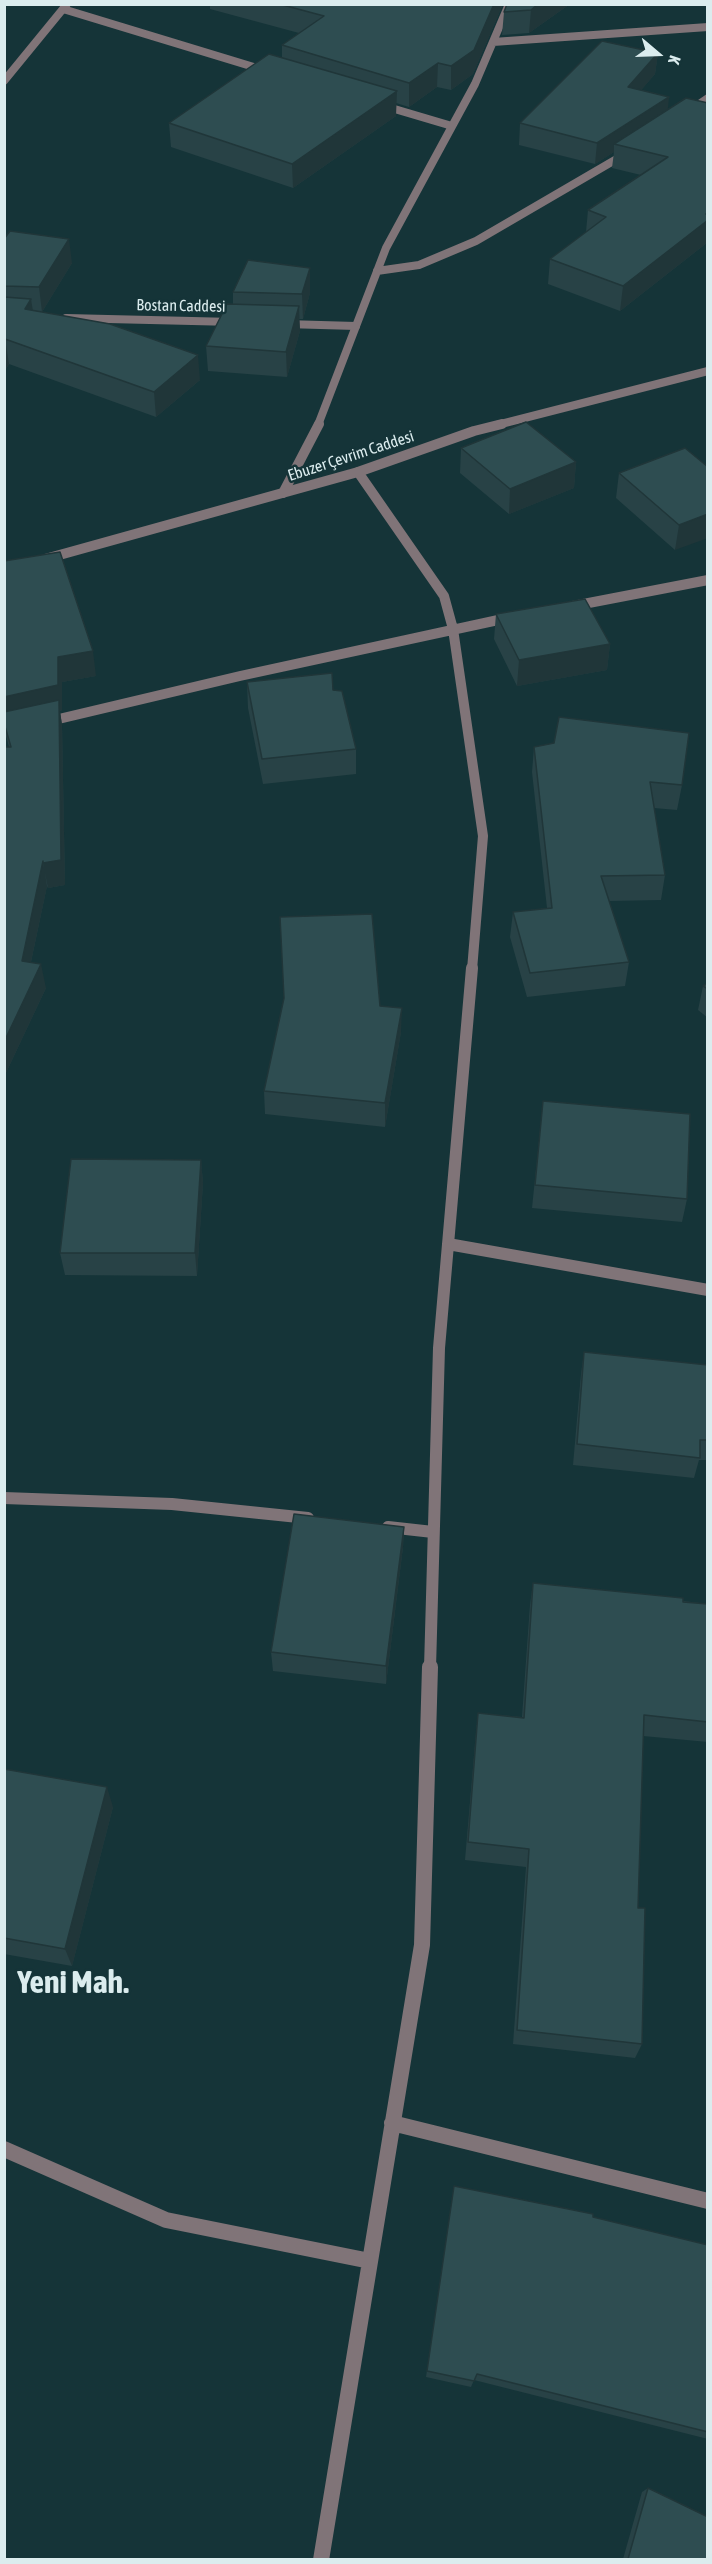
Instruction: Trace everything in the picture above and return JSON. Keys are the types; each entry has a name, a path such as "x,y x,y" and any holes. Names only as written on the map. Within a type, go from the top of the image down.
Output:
{"street":[{"path":"283,493 316,431 386,248 475,84 509,4"},
{"path":"4,81 65,7 280,75"},
{"path":"493,42 708,27"},
{"path":"679,118 708,98"},
{"path":"372,102 452,126"},
{"path":"377,271 419,266 476,241 631,150"},
{"name":"Bostan Caddesi","path":"51,318 239,322"},
{"path":"274,323 356,326"},
{"name":"Ebuzer Çevrim Caddesi","path":"39,561 358,472 474,431 708,371"},
{"path":"321,2559 422,1945 439,1348 483,836 453,629 444,596 358,472"},
{"path":"557,609 708,580"},
{"path":"38,723 228,678 523,615"},
{"path":"448,1244 708,1290"},
{"path":"4,1498 172,1504 326,1520"},
{"path":"374,1525 433,1532"},
{"path":"392,2123 708,2201"},
{"path":"4,2149 166,2220 370,2261"}],"building":[{"path":"279,4 494,4 474,50 451,66 438,63 409,83 282,45 324,16"},
{"path":"507,4 538,4 531,10 504,12"},
{"path":"602,41 658,53 628,87 669,97 597,143 520,123"},
{"path":"269,54 397,91 292,164 169,123"},
{"path":"686,98 708,103 708,212 706,214 708,220 623,286 550,259 606,217 588,210 668,157 614,144"},
{"path":"10,231 69,239 39,287 4,286 4,239"},
{"path":"248,260 310,268 302,294 233,292"},
{"path":"4,297 31,299 25,309 110,324 198,355 154,392 5,339 4,341"},
{"path":"227,304 299,306 286,352 206,346"},
{"path":"526,422 576,462 510,489 461,448"},
{"path":"685,448 708,467 708,514 679,525 619,473"},
{"path":"60,552 93,651 58,657 58,685 4,697 4,561"},
{"path":"585,599 610,644 519,660 496,614"},
{"path":"332,673 333,690 342,691 356,749 262,759 247,682"},
{"path":"59,700 61,860 43,863 43,861 22,961 41,964 4,1042 4,747 11,747 4,723 4,712"},
{"path":"559,717 689,733 682,785 650,782 665,875 601,876 629,962 530,973 513,912 552,908 534,747 554,743"},
{"path":"372,914 380,1006 402,1008 385,1103 264,1091 284,998 280,917"},
{"path":"543,1101 690,1114 687,1199 535,1185"},
{"path":"71,1159 201,1160 195,1253 60,1253"},
{"path":"584,1352 708,1365 708,1440 700,1440 700,1458 577,1444"},
{"path":"294,1514 404,1527 386,1666 271,1652"},
{"path":"533,1583 683,1598 683,1602 708,1604 708,1722 644,1715 638,1908 645,1908 642,2044 517,2030 529,1849 468,1842 478,1713 524,1718"},
{"path":"4,1769 107,1787 65,1949 4,1938"},
{"path":"454,2186 593,2214 593,2217 708,2245 708,2432 477,2374 474,2381 427,2371"},
{"path":"648,2488 708,2517 708,2559 628,2559"}],"district":[{"name":"Yeni Mah.","path":"73,1983"}]}
